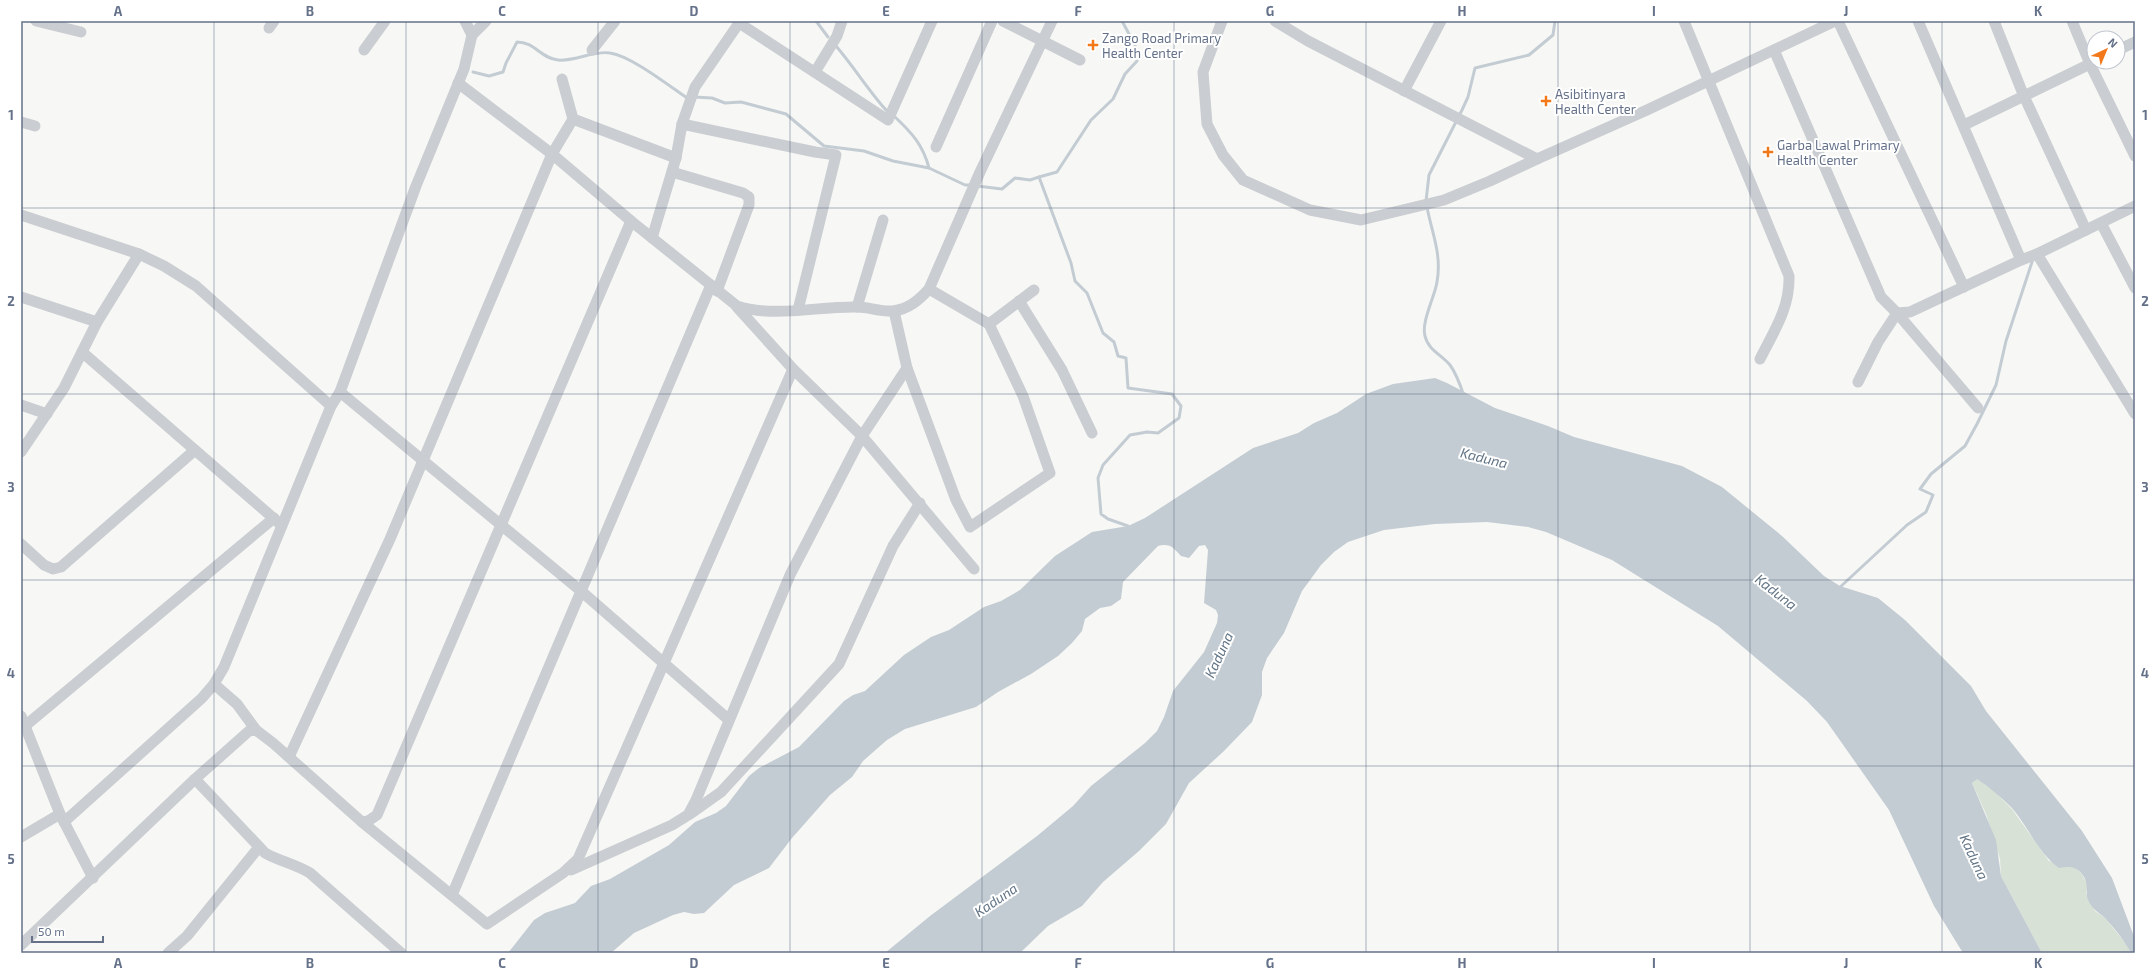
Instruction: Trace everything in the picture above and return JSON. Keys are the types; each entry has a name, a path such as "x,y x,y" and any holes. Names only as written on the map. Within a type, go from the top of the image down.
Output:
{"street":[{"path":"36,21 81,32"},
{"path":"364,50 386,21"},
{"path":"465,21 472,35"},
{"path":"21,837 62,818 202,698 214,684 230,653 331,406 340,392 416,186 458,83 472,35 486,21"},
{"path":"592,50 615,21"},
{"path":"815,72 837,36 842,21"},
{"path":"652,238 676,158 682,124 694,88 739,23 888,120 932,21"},
{"path":"936,148 992,21"},
{"path":"1003,21 1044,40 1080,60"},
{"path":"737,306 767,311 857,307 894,311 916,303 929,289 980,172 1052,21"},
{"path":"1222,21 1203,72 1207,124 1223,155 1243,180 1310,210 1361,220 1417,208 1444,200 1490,181 1536,159 1590,137 1837,21 1964,287"},
{"path":"1275,21 1308,41 1536,159"},
{"path":"1404,91 1441,21"},
{"path":"1684,21 1789,276 1790,294 1783,312 1760,358"},
{"path":"1918,21 2021,260"},
{"path":"1994,21 2023,94 2086,230"},
{"path":"2072,21 2086,50"},
{"path":"1774,50 1881,297 1897,312 1978,408"},
{"path":"1964,125 2023,94 2086,66"},
{"path":"2095,70 2135,156"},
{"path":"289,757 390,539 552,154 573,119 562,79"},
{"path":"458,83 552,154 631,221 737,306 793,369 862,436 920,503 974,569"},
{"path":"573,119 676,158"},
{"path":"21,122 35,126"},
{"path":"682,124 815,152 836,155 798,310"},
{"path":"452,895 581,591 750,205 749,197 744,193 672,172"},
{"path":"1897,312 1910,312 2037,254 2135,206"},
{"path":"21,215 138,254 164,266 196,286 331,406"},
{"path":"857,307 883,220"},
{"path":"362,822 368,821 377,815 631,221"},
{"path":"2101,223 2135,288"},
{"path":"21,452 64,388 96,322 138,254"},
{"path":"2037,254 2135,414"},
{"path":"894,311 907,368 956,500 970,527 1050,473 1023,396 989,324 929,289"},
{"path":"989,324 1034,290"},
{"path":"21,297 96,322"},
{"path":"1019,301 1062,370 1092,433"},
{"path":"1858,382 1878,342 1897,312"},
{"path":"82,352 283,526"},
{"path":"688,815 696,800 790,575 862,436 907,368"},
{"path":"214,684 237,704 256,730 289,757 362,822 487,924 563,873 578,859 793,369"},
{"path":"340,392 581,591 729,720"},
{"path":"21,405 47,414"},
{"path":"21,544 44,565 53,569 62,567 195,450"},
{"path":"563,873 672,825 722,792 839,664 893,546 920,503"},
{"path":"93,878 62,818 23,721 274,518"},
{"path":"21,945 93,878 195,779 249,731 256,730"},
{"path":"195,779 259,847 277,860 299,866 310,873 401,953"},
{"path":"173,952 259,847"}],"shaded area":[{"path":"1977,778 1995,792 2012,809 2049,861 2076,868 2082,874 2087,884 2086,893 2095,911 2105,918 2127,945 2131,953 2042,953 2001,876 2000,859 1986,814 1972,783"}],"water":[{"name":"Kaduna","path":"1435,378 1495,408 1548,426 1574,437 1682,466 1722,487 1782,536 1824,576 1840,586 1878,598 1905,620 1971,686 1986,711 2082,831 2112,878 2135,939 2135,953 2131,953 2123,939 2112,926 2091,906 2087,897 2086,883 2080,871 2072,867 2059,868 2052,862 2039,848 2012,808 1995,792 1977,779 1972,783 1996,840 2001,876 2042,953 1963,953 1934,906 1889,810 1827,722 1807,701 1718,626 1612,560 1546,532 1528,527 1487,522 1435,524 1384,530 1348,542 1334,552 1321,565 1302,591 1284,633 1267,658 1262,672 1262,695 1252,722 1224,751 1189,783 1166,824 1139,851 1103,882 1082,906 1048,926 1020,953 885,953 930,916 1037,836 1073,806 1091,786 1145,743 1157,731 1164,717 1173,691 1204,652 1217,623 1218,615 1216,610 1204,603 1208,550 1205,545 1199,546 1189,558 1181,556 1169,546 1158,546 1123,582 1121,599 1111,606 1100,608 1085,619 1082,631 1058,656 976,707 905,729 887,740 863,761 852,777 830,795 792,838 769,868 734,885 704,913 694,914 684,912 673,915 634,933 611,953 508,953 534,920 545,913 575,903 591,886 610,879 669,845 695,822 716,813 726,806 749,776 759,768 799,747 844,701 853,695 865,691 904,655 931,637 949,630 984,607 1001,601 1020,590 1055,556 1092,532 1128,526 1145,518 1253,448 1298,433 1314,423 1337,413 1366,394 1393,384"}],"waterway":[{"path":"816,21 828,37"},
{"path":"1039,177 1057,172 1091,120 1113,99 1125,74 1137,61 1135,45 1122,21"},
{"path":"1426,201 1429,175 1468,97 1475,68 1529,55 1553,35 1555,21"},
{"path":"473,72 489,76 503,72 517,42 533,47 552,59 558,60 571,59 598,53 610,53 619,55 639,65 687,98"},
{"path":"836,46 886,110"},
{"path":"694,97 712,98 725,103 741,102 786,114 824,146 864,151 893,161 929,168 965,185 972,185"},
{"path":"895,117 907,128 916,140 924,153 929,168"},
{"path":"977,186 1002,189 1015,178 1030,180 1039,177 1071,263 1075,281 1087,293 1103,333 1114,342 1118,356 1126,358 1128,388 1172,394 1181,406 1179,418 1158,433 1147,432 1130,435 1103,465 1098,478 1101,514 1108,519 1128,526 1128,530"},
{"path":"1427,207 1436,244 1438,272 1436,288 1425,324 1425,336 1432,349 1447,361 1452,368 1464,396"},
{"path":"1838,589 1907,525 1926,512 1933,495 1920,489 1931,474 1965,446 1996,385 2006,341 2033,259"}],"place":[{"name":"Zango Road Primary Health Center","path":"1093,45"},
{"name":"Asibitinyara Health Center","path":"1546,101"},
{"name":"Garba Lawal Primary Health Center","path":"1768,152"}]}
